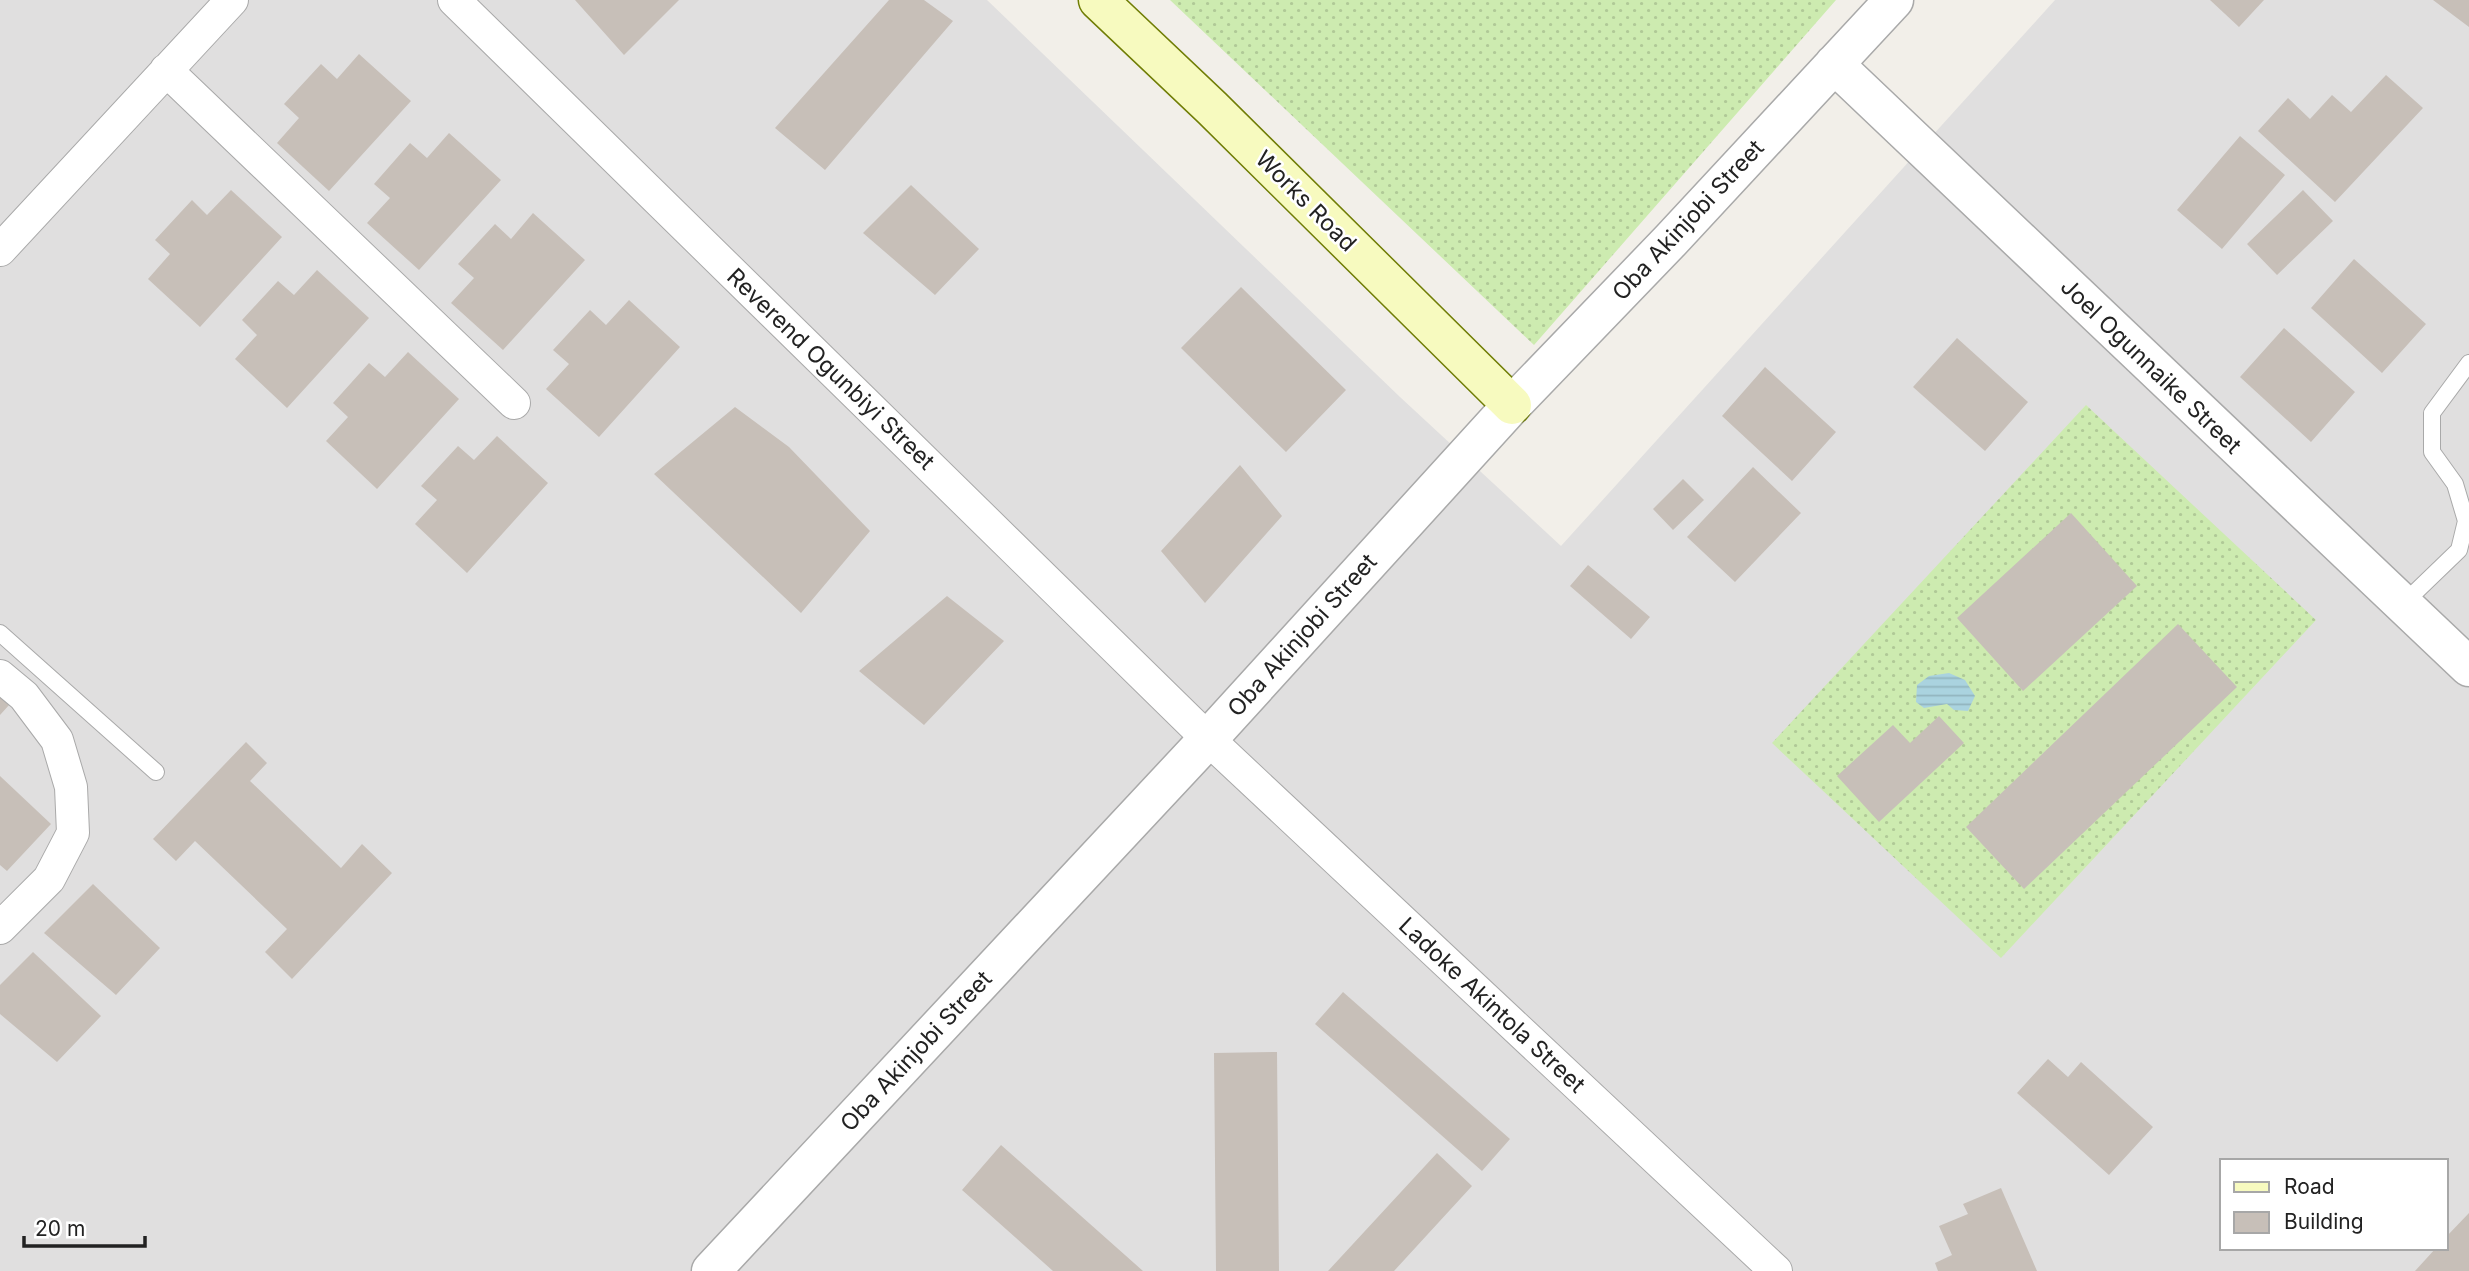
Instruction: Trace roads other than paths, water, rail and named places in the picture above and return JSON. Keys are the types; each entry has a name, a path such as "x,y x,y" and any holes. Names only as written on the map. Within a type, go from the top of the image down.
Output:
{"main road":[{"name":"Works Road","path":"1098,0 1213,108 1512,405"}],"street":[{"name":"Reverend Ogunbiyi Street","path":"454,0 1208,739"},
{"name":"Oba Akinjobi Street","path":"715,1270 1208,739 1512,405 1671,240 1894,0"},
{"path":"0,250 166,70 217,5"},
{"name":"Joel Ogunnaike Street","path":"1834,64 2469,667"},
{"path":"166,70 514,403"},
{"path":"0,676 24,696 58,740 71,787 73,833 49,879 0,928"},
{"name":"Ladoke Akintola Street","path":"1208,739 1776,1271"}],"lane":[{"path":"2403,604 2459,550 2466,521 2455,484 2432,452 2432,413 2469,363"},
{"path":"0,633 156,772"}],"water":[{"path":"1949,673 1965,680 1975,696 1968,711 1954,710 1947,704 1924,708 1916,702 1917,685 1929,676"}]}
